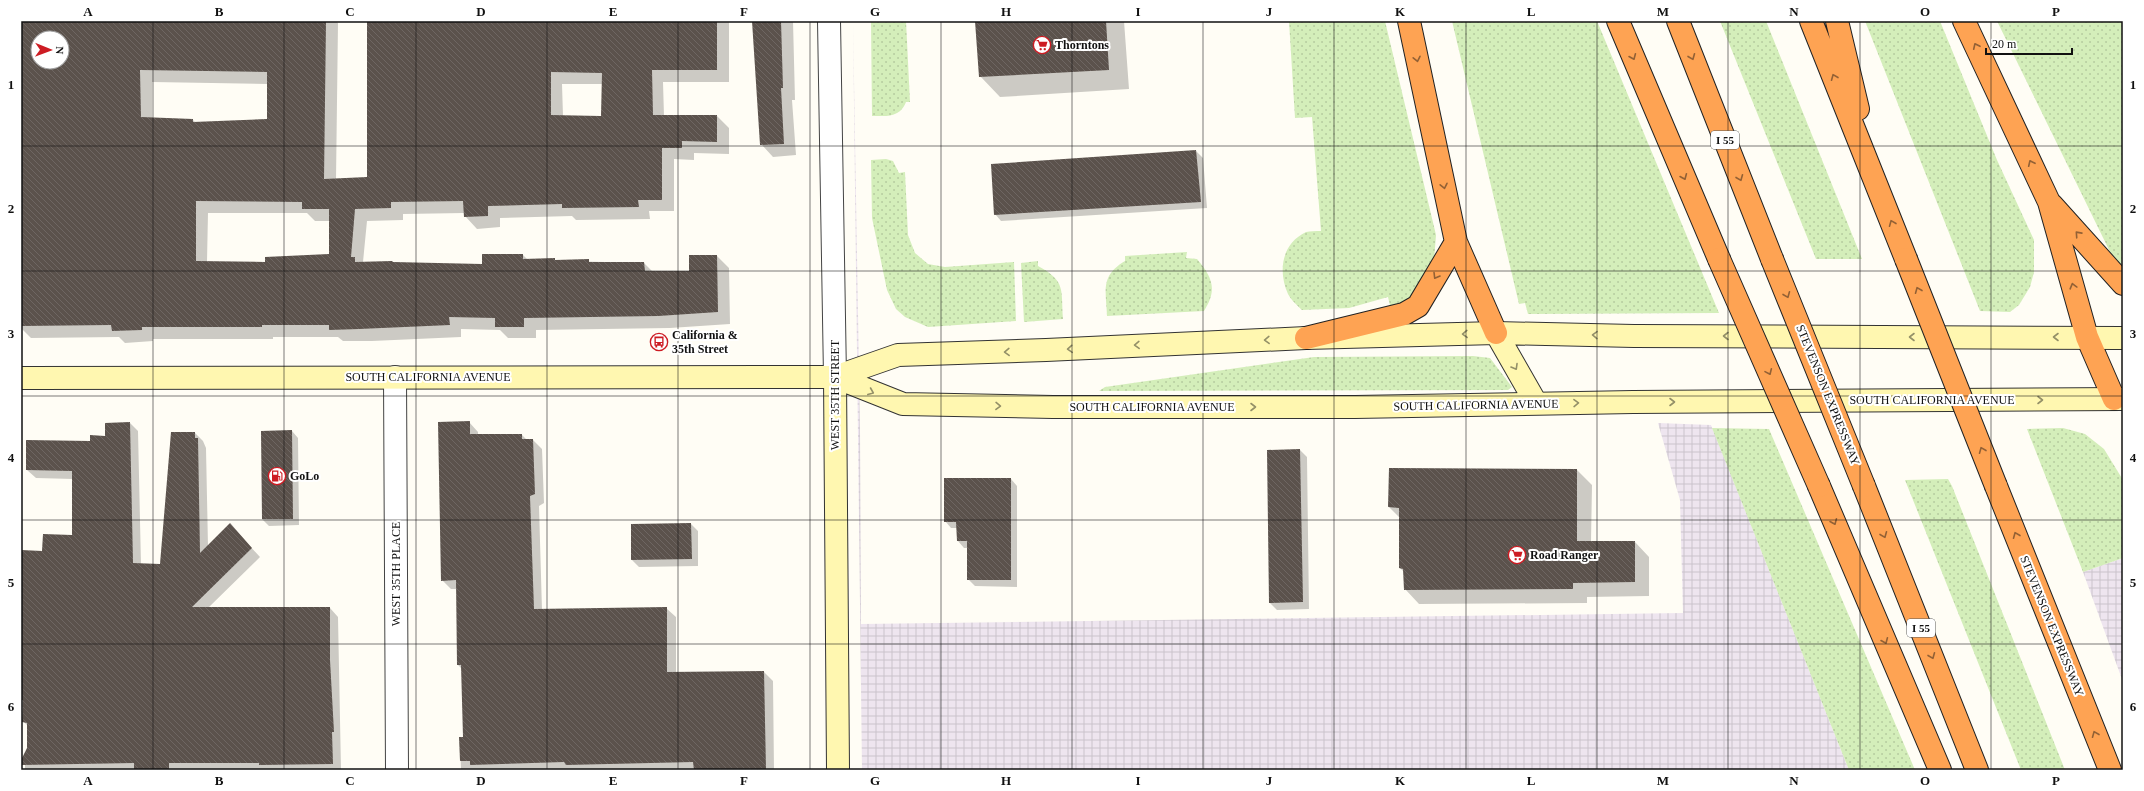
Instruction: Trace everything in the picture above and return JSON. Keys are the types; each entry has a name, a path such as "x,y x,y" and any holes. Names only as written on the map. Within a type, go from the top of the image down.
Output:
{"highway":[{"path":"1409,21 1456,242 1496,333"},
{"path":"1618,21 1719,259 1819,486 1940,770"},
{"name":"STEVENSON EXPRESSWAY","path":"1678,21 1977,770"},
{"path":"1811,21 1874,178"},
{"path":"1838,21 1874,178"},
{"path":"1964,21 2049,202 2087,337 2119,399"},
{"name":"STEVENSON EXPRESSWAY","path":"1874,178 2110,770"},
{"path":"2049,202 2123,284"},
{"path":"1306,338 1404,314 1418,306 1456,242"}],"main road":[{"name":"SOUTH CALIFORNIA AVENUE","path":"21,378 835,377 898,355 1306,338 1496,333 1634,336 2123,338"},
{"path":"1496,333 1536,403"},
{"name":"SOUTH CALIFORNIA AVENUE","path":"835,377 903,404 1291,408 1536,403 2119,399"},
{"name":"WEST 35TH STREET","path":"835,377 838,770"}],"street":[{"name":"WEST 35TH STREET","path":"829,21 835,377"},
{"name":"WEST 35TH PLACE","path":"395,377 398,770"}],"shaded area":[{"path":"853,21 860,430 861,624 1683,613 1680,500 1658,423 1711,425 1849,770 862,770"},
{"path":"2123,558 2123,682 2083,572"}],"green space":[{"path":"871,21 906,21 910,102 906,102 900,111 892,115 872,116"},
{"path":"1289,21 1385,21 1436,235 1434,261 1411,298 1391,310 1388,297 1349,308 1302,310 1289,296 1285,286 1283,277 1284,259 1291,244 1306,232 1321,231 1312,117 1295,118"},
{"path":"1452,21 1597,21 1719,313 1528,314 1525,303 1519,304"},
{"path":"1720,21 1766,21 1862,259 1816,259"},
{"path":"1865,21 1940,21 1997,160 2034,240 2034,272 2030,287 2019,305 2010,312 1980,311"},
{"path":"1997,21 2123,21 2123,266 2112,256"},
{"path":"886,159 893,161 899,173 905,172 908,235 915,253 928,264 945,267 1014,262 1016,321 928,327 905,317 896,309 887,290 872,218 871,160"},
{"path":"1187,252 1186,258 1197,259 1206,272 1211,284 1211,296 1204,311 1107,316 1106,284 1112,272 1125,261 1125,256"},
{"path":"1038,261 1038,266 1047,271 1058,281 1062,293 1063,319 1024,322 1021,263"},
{"path":"1473,356 1490,358 1512,387 1508,390 1099,391 1105,387 1314,357"},
{"path":"1712,428 1769,429 1915,770 1849,770"},
{"path":"2063,428 2085,434 2104,449 2123,480 2123,558 2083,572 2027,429"},
{"path":"1948,479 2065,770 2021,770 1905,480"}],"building":[{"path":"21,21 326,21 324,179 367,177 367,21 717,21 717,70 652,70 653,115 717,115 717,142 682,141 682,148 662,148 662,200 638,200 639,207 562,208 562,204 488,206 488,216 464,217 463,201 391,202 391,208 355,209 351,257 355,257 355,262 392,261 482,264 482,254 523,254 523,259 555,258 555,260 589,259 589,262 644,262 645,271 689,271 689,255 717,255 718,312 658,316 524,318 524,327 495,327 495,318 449,317 450,325 329,330 329,325 262,325 262,327 142,327 142,330 112,331 111,325 21,326","holes":["140,70 267,72 267,119 193,122 193,119 141,117","551,72 602,73 601,116 551,115","196,201 302,202 302,209 329,209 329,254 265,257 265,262 196,261"]},
{"path":"752,21 781,21 783,88 781,88 784,144 760,145"},
{"name":"Thorntons","path":"975,21 1106,21 1109,70 979,77"},
{"path":"1196,150 1201,202 994,215 991,164"},
{"path":"470,421 470,434 522,434 522,439 533,439 535,494 530,496 534,609 667,607 667,672 764,671 766,770 694,770 693,762 566,765 564,762 470,765 470,761 460,761 459,737 463,737 461,665 457,665 456,580 441,581 438,422"},
{"path":"130,422 133,563 160,564 171,432 195,432 195,438 198,438 200,553 230,523 252,548 192,607 330,607 330,660 334,732 332,732 333,764 259,765 259,763 169,763 169,770 134,770 134,763 21,765 21,760 27,748 27,723 22,722 23,700 21,700 21,550 42,551 43,534 72,535 72,471 26,470 26,440 90,441 90,435 105,436 105,423"},
{"name":"GoLo","path":"292,430 293,519 262,519 261,431"},
{"path":"1300,449 1303,602 1269,603 1267,450"},
{"path":"1389,468 1577,469 1577,541 1635,541 1635,582 1573,583 1573,589 1404,590 1403,569 1399,568 1399,508 1388,507"},
{"path":"944,478 1011,478 1011,580 967,580 967,541 957,541 956,522 944,522"},
{"path":"691,523 692,559 631,560 631,524"}],"place":[{"name":"Thorntons","path":"1042,45"},
{"name":"California & 35th Street","path":"659,342"},
{"name":"GoLo","path":"277,476"},
{"name":"Road Ranger","path":"1517,555"}]}
